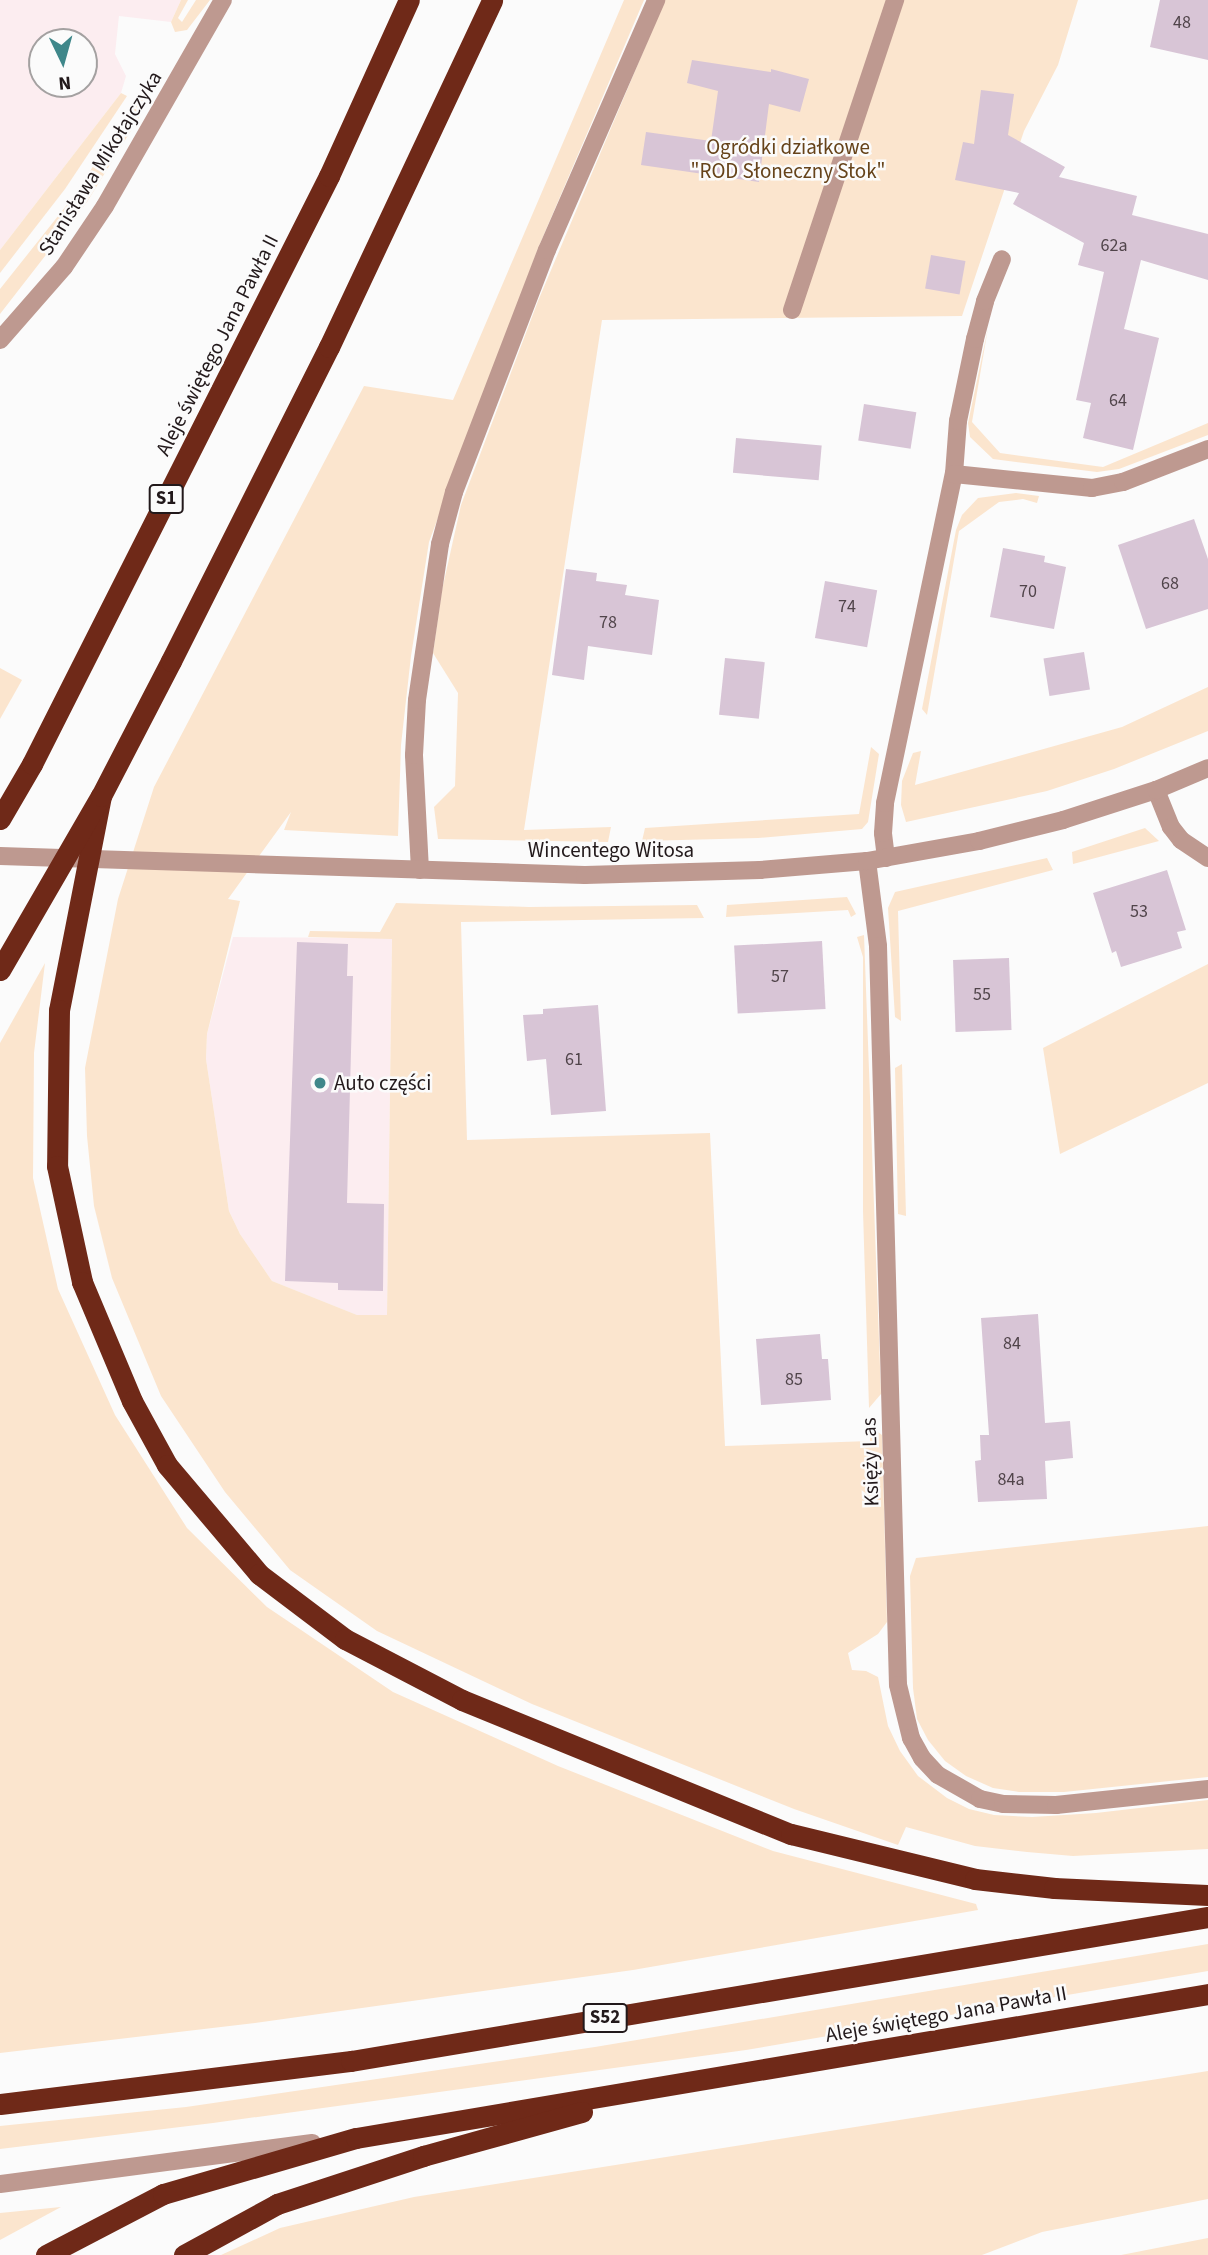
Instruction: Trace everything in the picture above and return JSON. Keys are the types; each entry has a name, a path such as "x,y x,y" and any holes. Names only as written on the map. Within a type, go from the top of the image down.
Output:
{"highway":[{"name":"Aleje świętego Jana Pawła II","path":"0,819 38,752 329,176 409,0"},
{"path":"0,970 101,796 329,347 492,0"},
{"path":"101,796 59,1010 57,1167 82,1282 132,1401 167,1465 259,1574 345,1639 462,1700 791,1833 975,1879 1054,1888 1208,1895"},
{"name":"S52","path":"0,2104 351,2061 1208,1917"},
{"name":"Aleje świętego Jana Pawła II","path":"693,2082 1208,1994"},
{"path":"46,2255 163,2194 356,2138 693,2082"},
{"path":"184,2255 276,2204 423,2156 693,2082"}],"street":[{"name":"Stanisława Mikołajczyka","path":"0,340 64,267 105,206 223,0"},
{"path":"420,870 414,755 417,700 440,544 454,492 547,250 656,0"},
{"path":"792,310 895,0"},
{"path":"887,858 883,833 885,803 954,474 958,421 985,301 1002,259"},
{"path":"954,474 1092,488 1123,482 1208,449"},
{"name":"Wincentego Witosa","path":"0,856 659,875 867,861 991,838 1063,820 1156,789 1208,768"},
{"path":"1156,789 1171,827 1181,840 1208,858"},
{"name":"Księży Las","path":"867,861 878,946 898,1685 911,1738 922,1758 938,1775 980,1799 1003,1804 1056,1805 1208,1789"},
{"path":"0,2183 356,2138"}],"shaded area":[{"path":"0,0 181,0 171,22 119,16 115,54 126,76 121,93 0,250"},
{"path":"233,937 392,938 387,1316 357,1315 272,1281 240,1234 229,1211 206,1059 207,1034"}],"green space":[{"path":"181,0 188,0 178,18 182,22 196,0 210,0 187,30 175,32 171,22"},
{"path":"624,0 644,0 539,246 429,542 411,656 401,745 398,836 284,830 291,812 228,899 240,901 207,1034 206,1059 229,1211 240,1234 272,1281 357,1315 387,1315 392,939 308,937 310,931 380,932 396,903 529,907 697,905 704,918 461,922 467,1140 710,1133 725,1446 870,1441 870,1426 882,1435 887,1622 878,1634 848,1653 852,1670 866,1671 878,1677 888,1726 900,1751 918,1776 947,1798 969,1809 994,1815 1032,1817 1096,1813 1208,1800 1208,1849 1073,1856 975,1846 906,1827 898,1845 794,1809 532,1704 377,1631 290,1570 225,1492 161,1396 112,1278 94,1206 87,1136 85,1068 118,899 154,787 364,386 453,400"},
{"name":"Ogródki działkowe \"ROD Słoneczny Stok\"","path":"665,0 1078,0 1058,65 1024,131 962,316 602,320 524,830 611,827 608,842 438,839 434,807 455,786 458,693 433,653 442,590 461,505 538,301"},
{"path":"121,93 127,96 65,189 0,273 0,250"},
{"path":"142,99 148,103 87,202 0,314 0,289 74,196 135,101"},
{"path":"988,328 972,422 1000,453 1103,467 1208,423 1208,435 1119,469 1097,472 993,459 970,437 968,423"},
{"path":"1016,493 1039,496 1037,503 1023,499 999,502 959,531 927,715 922,709 956,530 962,515 978,498"},
{"path":"0,668 22,680 0,719"},
{"path":"1208,687 1208,731 1114,769 1047,791 906,822 901,805 902,781 913,753 921,751 915,785 1122,727"},
{"path":"871,747 879,754 868,822 862,829 758,838 642,841 645,828 859,814"},
{"path":"1145,828 1159,841 1073,864 1072,852"},
{"path":"1047,858 1053,870 898,911 901,1021 895,1017 888,908 895,892"},
{"path":"847,897 856,914 851,917 848,910 726,917 727,905"},
{"path":"864,935 881,1394 869,1408 863,1211 863,957 857,937"},
{"path":"45,963 34,1053 33,1178 58,1289 115,1415 187,1528 267,1607 393,1692 558,1766 773,1851 976,1904 978,1910 633,1970 255,2023 0,2053 0,1043"},
{"path":"1208,964 1208,1083 1060,1154 1043,1048"},
{"path":"902,1064 906,1216 898,1214 895,1068"},
{"path":"1208,1526 1208,1777 1064,1792 1019,1792 993,1788 966,1776 945,1761 928,1740 917,1719 913,1688 910,1576 916,1558"},
{"path":"1208,1944 1208,1971 746,2050 213,2123 0,2149 0,2126 186,2107 595,2047"},
{"path":"1208,2071 1208,2199 1042,2232 982,2255 221,2255 280,2228 414,2197"},
{"path":"61,2207 0,2240 0,2213"},
{"path":"1208,2238 1208,2255 1121,2255"}],"building":[{"path":"1160,0 1208,0 1208,60 1150,47"},
{"path":"692,60 771,72 771,69 809,79 800,112 769,104 759,182 641,165 646,132 711,141 718,91 687,83"},
{"path":"981,90 1014,94 1008,135 1065,167 1059,177 1137,196 1132,215 1208,234 1208,280 1141,260 1124,329 1159,338 1133,450 1083,438 1091,403 1076,400 1104,272 1078,265 1084,243 1013,204 1019,193 955,180 963,142 974,144"},
{"path":"931,255 965,261 960,295 925,288"},
{"path":"864,404 916,412 911,449 858,441"},
{"path":"736,438 822,445 819,480 733,473"},
{"path":"1194,519 1208,559 1208,609 1146,629 1118,545"},
{"path":"1003,548 1045,556 1044,562 1066,567 1054,629 990,617"},
{"path":"566,569 597,573 596,581 627,585 625,595 659,600 652,655 588,646 584,680 552,675"},
{"path":"825,581 877,590 867,647 815,638"},
{"path":"1084,652 1090,690 1049,696 1044,658"},
{"path":"725,658 765,662 759,719 719,715"},
{"path":"1167,870 1186,930 1177,932 1182,948 1121,967 1116,951 1112,953 1093,893"},
{"path":"822,941 826,1009 738,1014 734,946"},
{"name":"Auto części","path":"297,942 348,944 347,976 353,976 347,1203 384,1204 383,1291 338,1290 338,1283 285,1281"},
{"path":"1009,958 1012,1030 956,1032 953,960"},
{"path":"598,1005 606,1111 551,1115 546,1059 527,1061 523,1015 543,1014 543,1009"},
{"path":"1038,1314 1045,1423 1070,1421 1073,1458 1045,1461 1047,1499 978,1502 975,1461 981,1460 980,1435 989,1435 981,1318"},
{"path":"820,1334 822,1359 828,1359 831,1400 761,1405 756,1339"}],"place":[{"name":"Auto części","path":"320,1083"}]}
